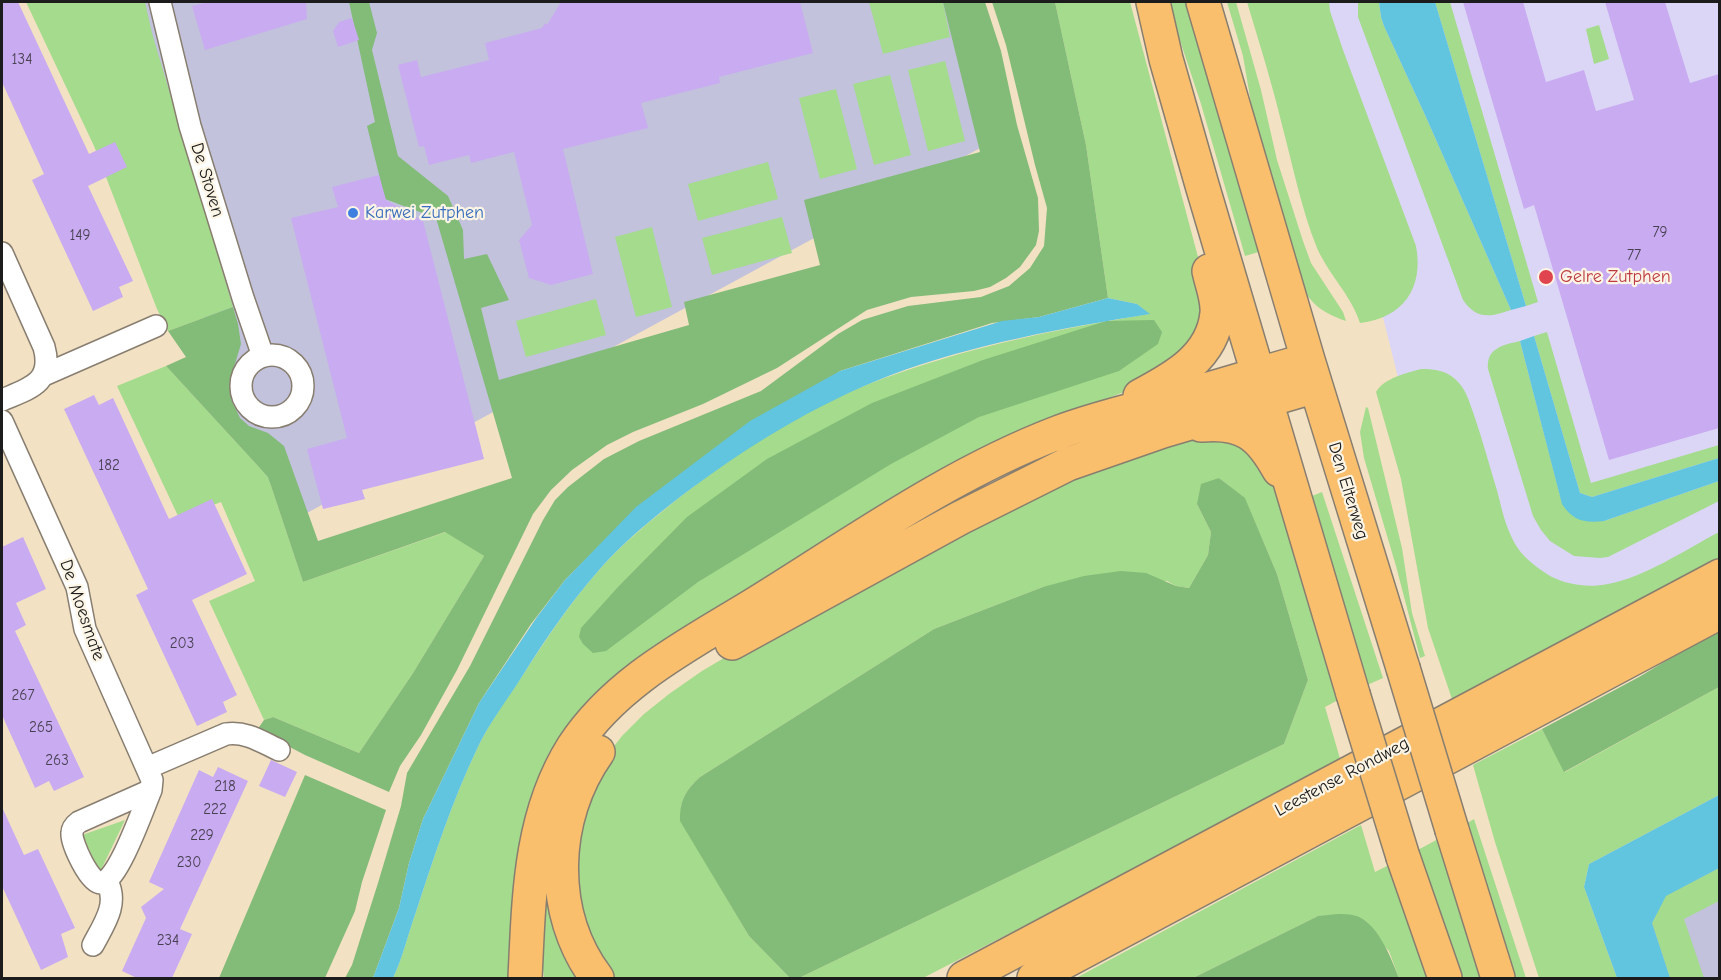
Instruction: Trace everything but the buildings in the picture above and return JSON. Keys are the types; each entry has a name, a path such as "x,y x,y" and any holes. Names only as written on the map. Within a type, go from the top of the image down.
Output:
{"main road":[{"path":"1093,421 1172,379 1194,362 1214,328 1217,313 1216,298 1149,64 1135,2"},
{"path":"1153,2 1169,69 1298,513 1403,857 1445,978"},
{"name":"Den Elterweg","path":"1203,2 1312,373 1498,978"},
{"path":"525,978 531,876 540,824 551,792 573,747 610,704 629,686 691,642 785,586 892,517 1023,448 1056,433 1093,421 1262,387 1312,373"},
{"path":"597,978 574,938 567,913 562,889 562,846 572,805 586,772 607,740 634,711 667,686 739,639 960,518 1068,464 1164,430 1262,387"},
{"path":"1164,430 1216,424 1233,426 1254,436 1268,449 1298,513"},
{"name":"Leestense Rondweg","path":"964,978 1719,576"},
{"name":"Leestense Rondweg","path":"1034,978 1719,612"}],"street":[{"name":"De Stoven","path":"160,2 190,126 263,356"},
{"path":"2,253 44,347 47,363 44,375"},
{"path":"2,400 34,385 44,375 156,326"},
{"name":"De Moesmate","path":"2,421 77,587 85,629 152,780 151,790"},
{"path":"147,768 234,733 249,736 279,750"},
{"path":"151,790 117,869 107,881 96,882 88,874 73,840 72,830 79,822 151,790"},
{"path":"93,945 112,903 111,888 107,881"}],"shaded area":[{"path":"142,2 944,2 995,140 294,520 222,409"},
{"name":"Gelre Zutphen","path":"1304,2 1719,2 1719,552 1475,685"},
{"path":"1719,852 1719,978 1654,978 1628,901"}],"green space":[{"path":"26,2 145,2 152,33 233,307 168,331 157,309 94,146"},
{"path":"349,2 369,2 377,33 372,50 398,156 448,196 463,230 464,259 487,254 509,300 481,308 499,380 689,325 684,302 820,265 804,200 980,152 943,2 985,2 1001,51 1017,125 1038,198 1039,231 1036,245 1020,267 1006,278 990,287 974,291 911,297 867,310 777,368 703,404 633,432 607,445 572,470 551,490 533,514 457,670 421,735 400,766 389,792 305,755 257,730 264,720 273,717 359,753 413,673 484,556 445,532 303,582 268,477 166,366 186,357 168,331 233,307 241,344 231,377 231,399 240,418 249,426 268,433 284,446 318,541 512,478 436,218 385,199 367,126 375,122"},
{"path":"869,2 943,2 950,37 883,54"},
{"path":"992,2 1055,2 1086,145 1108,298 1039,317 992,323 840,371 595,550 565,580 531,624 479,703 423,819 409,863 399,908 373,978 345,978 352,965 378,883 401,806 407,773 470,666 555,500 604,459 639,441 761,391 838,334 862,320 908,306 981,297 1009,286 1030,268 1044,246 1047,208 1006,45"},
{"path":"1055,2 1130,2 1202,272 1208,314 1192,352 1145,384 1012,435 576,721 517,978 393,978 451,809 482,739 498,711 569,608 608,560 638,532 705,478 756,443 810,411 866,385 958,354 1053,331 1149,314 1137,304 1108,298 1086,145"},
{"path":"1165,2 1190,2 1262,251 1245,256 1201,104 1169,7"},
{"path":"1227,2 1236,2 1261,90 1277,160 1311,263 1343,312 1346,321 1328,314 1316,305 1296,276 1258,144 1243,56"},
{"path":"1247,2 1329,2 1343,50 1416,246 1417,275 1413,288 1399,308 1388,315 1360,323 1351,303 1317,248 1302,202"},
{"path":"1358,2 1379,2 1384,26 1511,310 1490,315 1479,314 1463,300 1358,17"},
{"path":"1435,2 1450,2 1538,302 1526,306"},
{"path":"1599,25 1609,59 1594,64 1586,29"},
{"path":"945,61 965,141 928,151 908,70"},
{"path":"890,75 911,155 874,165 853,84"},
{"path":"836,89 857,169 820,179 799,98"},
{"path":"768,162 778,199 698,221 688,184"},
{"path":"782,217 792,253 712,275 702,238"},
{"path":"652,227 672,307 636,317 615,237"},
{"path":"596,299 606,335 526,357 516,321"},
{"path":"1154,320 1162,332 1158,344 1119,371 979,417 891,464 698,582 606,651 593,653 579,637 581,628 687,517 767,459 872,403 983,360 1106,321"},
{"path":"1547,332 1591,483 1719,445 1719,458 1592,497 1580,493 1534,336"},
{"path":"1520,341 1562,503 1604,521 1719,481 1719,501 1608,557 1574,556 1550,541 1533,516 1488,369 1488,362 1493,352 1502,346"},
{"path":"166,366 268,477 303,582 446,532 484,556 413,673 359,753 273,717 264,720 209,601 255,581 221,502 179,518 117,386"},
{"path":"1421,369 1447,373 1464,390 1470,402 1511,536 1525,557 1545,573 1571,584 1593,586 1608,584 1650,569 1719,532 1719,568 1455,708 1428,628 1401,479 1376,392 1384,383"},
{"path":"1366,407 1402,548 1412,613 1425,656 1420,658 1364,458 1360,432"},
{"path":"1190,436 1230,437 1262,461 1279,495 1340,699 1325,707 1341,762 923,978 799,978 1284,744 1308,680 1277,574 1245,499 1219,478 1197,504 1211,532 1208,555 1189,588 1176,586 1167,581 1043,587 934,629 700,777 691,787 684,796 681,821 749,936 790,978 609,978 586,940 570,856 607,755 644,714 702,671 751,642 1057,483"},
{"path":"1219,478 1245,498 1277,574 1308,680 1284,744 799,978 790,978 749,936 680,821 682,802 691,787 700,777 934,629 1043,587 1084,576 1121,571 1146,573 1176,586 1189,588 1208,555 1211,532 1197,504 1201,484"},
{"path":"1322,492 1383,678 1365,686 1307,498"},
{"path":"1719,629 1719,687 1564,772 1542,729 1639,677"},
{"path":"1719,687 1719,795 1589,864 1584,887 1617,978 1539,978 1473,765 1542,729 1565,772"},
{"path":"305,775 386,810 362,882 355,911 325,978 219,978"},
{"path":"1474,819 1526,978 1512,978 1464,825"},
{"path":"125,820 100,872 82,835"},
{"path":"1361,825 1375,872 1391,864 1429,978 1399,978 1389,951 1354,915 1318,916 1193,978 1076,978"},
{"path":"1440,838 1484,978 1457,978 1416,851"},
{"path":"1719,868 1719,901 1684,919 1704,978 1670,978 1652,923 1665,896"},
{"path":"536,902 555,903 586,978 544,978"},
{"path":"1353,915 1369,924 1382,941 1399,978 1193,978 1318,916"}],"water":[{"path":"1379,2 1435,2 1526,306 1511,310 1384,26"},
{"path":"1108,298 1137,304 1150,314 1052,331 954,354 863,387 781,428 755,444 680,497 628,540 599,570 569,608 487,730 451,809 393,978 373,978 399,908 409,863 423,819 479,703 565,580 636,507 750,421 840,371 1002,321 1039,317"},
{"path":"1534,336 1580,493 1592,497 1719,458 1719,481 1604,521 1580,520 1570,514 1562,504 1520,341"},
{"path":"1719,795 1719,868 1666,896 1652,923 1670,978 1617,978 1584,887 1589,864"}],"place":[{"name":"Karwei Zutphen","path":"353,213"},
{"name":"Gelre Zutphen","path":"1546,277"}]}
